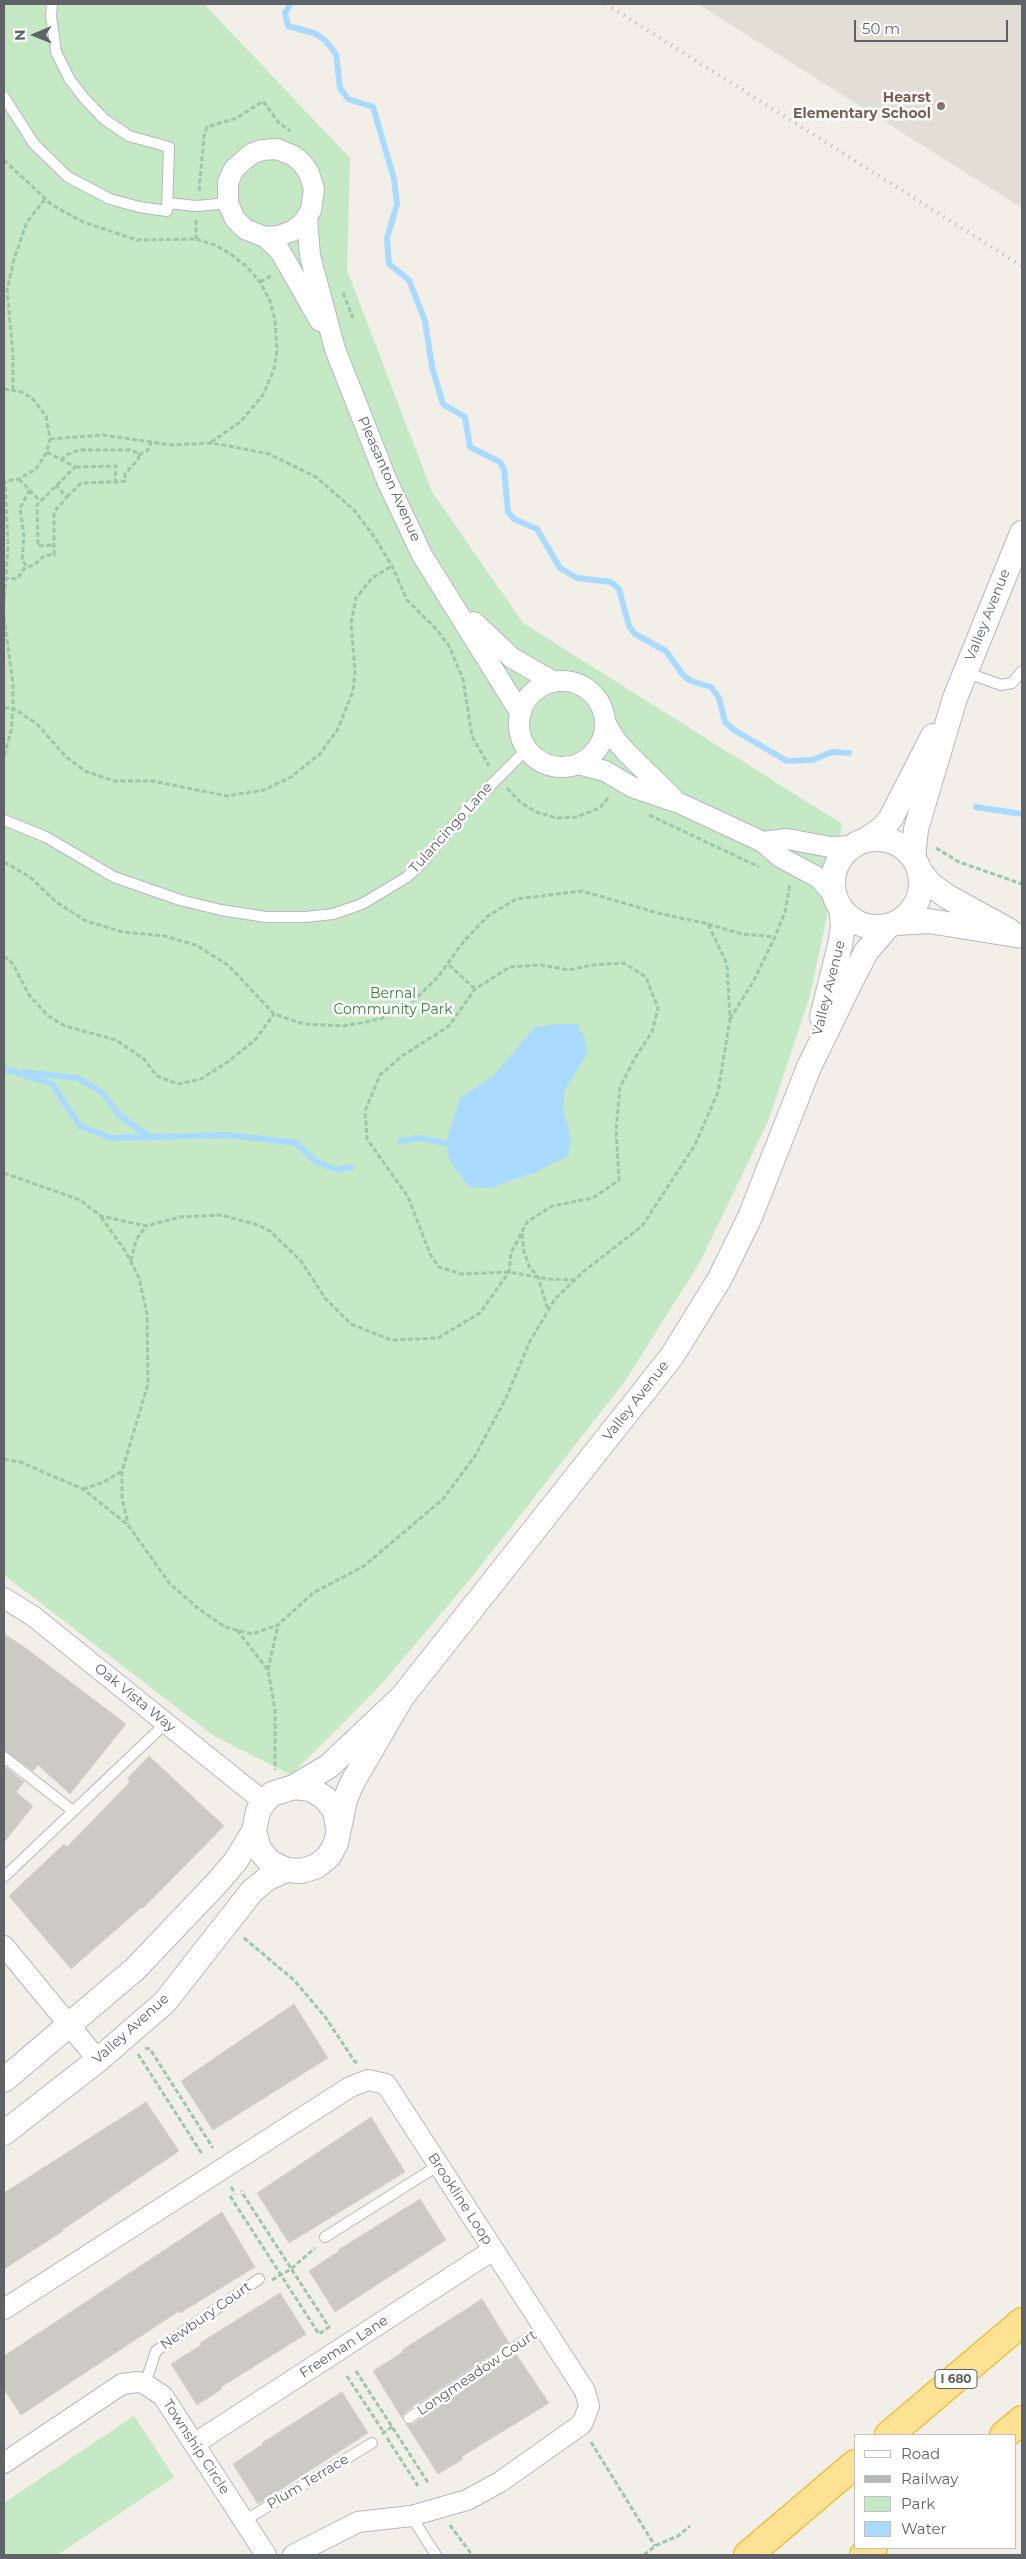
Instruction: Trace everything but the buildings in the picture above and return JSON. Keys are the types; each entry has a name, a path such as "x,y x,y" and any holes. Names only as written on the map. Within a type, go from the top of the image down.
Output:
{"highway":[{"name":"I 680","path":"890,2434 1022,2322"},
{"path":"1005,2434 1022,2420"},
{"path":"748,2555 854,2465"}],"street":[{"path":"277,149 294,156 309,173 314,189 311,210 307,217 292,232 279,236 265,237 245,229 235,220 228,202 228,182 234,169 251,154 262,150 277,149"},
{"name":"Pleasanton Avenue","path":"307,217 310,256 335,348 387,481 422,555 521,714"},
{"name":"Pleasanton Avenue","path":"265,237 280,251 289,265 335,348"},
{"name":"Valley Avenue","path":"920,857 916,828 955,698 1022,533"},
{"name":"Pleasanton Avenue","path":"454,604 512,658 554,682"},
{"path":"605,722 603,735 596,750 578,764 564,767 549,765 534,757 527,750 521,739 519,722 530,695 539,688 554,682 563,681 578,684 588,690 602,710 605,722 614,738 679,803"},
{"name":"Valley Avenue","path":"860,842 883,828 891,818 955,698"},
{"path":"578,764 605,771 632,787 679,803 763,842 780,857 819,878 850,918 862,924 874,927 929,922 964,929 1019,935"},
{"path":"763,842 787,839 830,847 885,839 920,857 931,885 948,897 972,908 1019,935"},
{"path":"838,903 832,883 835,869 842,856 860,842"},
{"path":"892,924 912,910 920,891 920,857"},
{"name":"Valley Avenue","path":"809,1067 840,945 843,926 838,903"},
{"name":"Valley Avenue","path":"4,2132 98,2060 165,2002 259,1884 286,1870 302,1871 317,1866 329,1856 336,1843 338,1827 352,1783 402,1697 672,1356 718,1280 750,1217 809,1067 866,952 892,924"},
{"name":"Oak Vista Way","path":"4,1598 33,1616 264,1802"},
{"name":"Valley Avenue","path":"264,1802 283,1789 294,1787 329,1766 402,1697"},
{"path":"294,1787 311,1789 325,1798 335,1811 338,1827"},
{"path":"4,2080 135,1969 216,1885 236,1862 254,1831 256,1816 264,1802"},
{"path":"254,1831 259,1848 270,1862 286,1870"},
{"path":"4,1946 98,2060"},
{"name":"Brookline Loop","path":"4,2310 350,2087 368,2080 386,2084 585,2391 589,2406 582,2424"},
{"name":"Freeman Lane","path":"194,2444 493,2250"},
{"path":"4,2464 122,2384 138,2382 146,2384"},
{"name":"Township Circle","path":"146,2384 163,2396 266,2555"},
{"path":"293,2555 358,2522 411,2516 467,2500 500,2482 582,2424"}],"lane":[{"path":"4,97 34,144 68,177 110,199 139,207 167,211 169,147 129,136 104,119 84,98 70,80 56,52 51,16 52,4"},
{"path":"167,202 197,206 228,202"},
{"path":"965,672 1001,685 1012,682 1022,671"},
{"name":"Tulancingo Lane","path":"4,820 46,837 114,877 180,900 221,910 257,915 305,918 333,914 362,904 407,877 421,864 497,777 527,750"},
{"path":"4,1877 166,1723"},
{"path":"4,1757 74,1811"},
{"path":"326,2237 439,2165"},
{"name":"Newbury Court","path":"146,2384 156,2351 260,2279"},
{"name":"Longmeadow Court","path":"409,2418 545,2327"},
{"name":"Plum Terrace","path":"244,2521 372,2443"},
{"path":"411,2516 436,2555"}],"path":[{"path":"196,239 197,206 204,136 207,126 237,118 263,101 279,123 294,133"},
{"path":"4,160 45,199 82,222 127,238 151,241 196,239 215,245 246,266 260,282 270,302 278,336 274,369 263,395 240,422 210,443"},
{"path":"13,390 13,354 7,290 14,259 27,222 45,199"},
{"path":"340,288 353,318"},
{"path":"4,389 13,390 32,398 40,406 49,427 50,439 47,452 36,469 19,479 4,481 8,546 4,604"},
{"path":"50,439 103,436 172,445 210,443 269,454 316,478 354,510 373,535 392,566 407,600 437,630 457,663 467,698 472,736 489,768 520,802 536,812 557,818 576,817 600,808 611,795"},
{"path":"26,566 34,565 45,555 54,555 54,512 81,483 125,481 125,474 137,462 139,455 148,450 151,443"},
{"path":"61,460 72,452 87,449 130,450 139,455"},
{"path":"47,452 74,466 116,466 115,482"},
{"path":"54,545 38,546 37,505 74,466"},
{"path":"19,479 40,501"},
{"path":"56,485 67,497"},
{"path":"26,566 22,561 24,536 20,508 30,490"},
{"path":"5,579 20,577 26,566"},
{"path":"4,708 13,708 38,724 66,757 85,771 114,780 153,781 227,796 264,790 291,777 320,754 338,730 353,691 355,671 351,623 356,598 372,578 392,566"},
{"path":"4,617 13,684 11,731 4,756"},
{"path":"646,814 763,869"},
{"path":"920,857 959,862 1022,884"},
{"path":"4,862 30,876 56,902 86,921 122,932 165,936 198,946 229,966 274,1014 304,1024 344,1026 380,1019 404,1010 449,964 464,941 488,916 516,900 582,891 658,914 708,924 742,934 775,937"},
{"path":"730,1019 754,980 775,937 785,912 791,881 798,885"},
{"path":"4,1460 20,1462 83,1489 128,1525 170,1584 199,1609 225,1626 237,1630 252,1634 278,1625 313,1593 364,1566 443,1499 475,1456 507,1396 529,1343 555,1299 575,1280 642,1226 695,1145 718,1092 730,1019 727,964 708,924"},
{"path":"4,956 13,964 29,995 48,1016 65,1026 116,1040 144,1059 157,1076 178,1084 201,1079 229,1061 256,1039 274,1014"},
{"path":"101,1216 146,1226 180,1217 221,1216 258,1225 270,1231 301,1261 326,1298 351,1324 391,1340 438,1338 480,1312 509,1272 511,1253 528,1222 552,1206 593,1198 619,1180 616,1130 620,1087 635,1058 652,1032 658,1008 646,977 624,963 592,965 569,970 541,965 510,967 475,989 450,1026 402,1056 380,1075 365,1111 367,1139 408,1197 430,1254 439,1267 462,1274 509,1272 575,1280"},
{"path":"449,964 475,989"},
{"path":"4,1173 80,1200 101,1216 131,1262 139,1278 146,1314 148,1384 122,1471 122,1497 128,1525"},
{"path":"131,1262 136,1240 146,1226"},
{"path":"522,1233 524,1251 529,1266 538,1277 548,1310"},
{"path":"83,1489 104,1482 122,1471"},
{"path":"275,1771 275,1710 268,1670 278,1625"},
{"path":"237,1630 268,1670"},
{"path":"226,1924 294,1980 326,2018 355,2062 362,2062"},
{"path":"143,2048 150,2050 212,2148"},
{"path":"137,2053 202,2154"},
{"path":"230,2196 319,2334 329,2327 240,2191"},
{"path":"260,2279 272,2280 291,2269 326,2237"},
{"path":"356,2371 429,2484"},
{"path":"582,2424 591,2443 655,2546"},
{"path":"445,2519 472,2555"},
{"path":"644,2555 655,2546 678,2536 690,2526"}],"shaded area":[{"name":"Hearst Elementary School","path":"698,4 1022,4 1022,208"}],"green space":[{"name":"Bernal Community Park","path":"4,4 204,4 350,158 347,270 432,492 523,623 842,824 826,921 809,999 769,1119 700,1262 625,1381 472,1577 379,1687 291,1775 214,1736 4,1575"},
{"path":"134,2416 174,2477 57,2555 4,2555 4,2503"}],"water":[{"path":"577,1024 585,1039 587,1054 565,1090 563,1109 571,1138 568,1156 536,1172 490,1188 469,1187 449,1160 446,1143 460,1098 493,1076 535,1027"}],"waterway":[{"path":"290,4 285,13 288,26 314,33 325,40 336,54 340,88 348,99 373,107 394,179 397,204 387,238 389,264 409,280 425,321 432,367 443,404 465,417 470,447 500,462 504,469 508,512 514,519 537,529 560,568 577,578 611,582 619,589 629,626 635,634 666,651 683,675 691,681 711,687 719,698 725,722 734,730 787,761 812,760 832,752 849,753"},
{"path":"976,807 1022,814"},
{"path":"4,1067 5,1069 52,1084 80,1126 111,1138 226,1135 264,1139 296,1143 316,1162 338,1170 351,1167"},
{"path":"24,1072 77,1078 102,1092 119,1115 150,1137"},
{"path":"400,1141 419,1138 446,1143"}],"railway":[{"path":"606,4 1022,266"}],"place":[{"name":"Hearst Elementary School","path":"941,106"}]}
